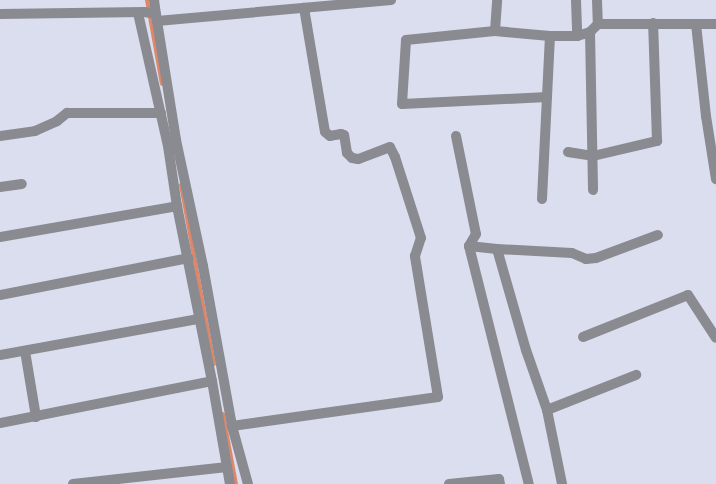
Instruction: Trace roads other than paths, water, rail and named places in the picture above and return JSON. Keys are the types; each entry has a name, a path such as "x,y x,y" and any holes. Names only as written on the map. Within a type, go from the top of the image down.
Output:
{"street":[{"path":"154,0 149,15 161,113 177,206 212,381 230,484"},
{"path":"0,14 149,15 304,8 391,0"},
{"path":"495,30 497,0"},
{"path":"576,0 576,36"},
{"path":"597,0 598,24"},
{"path":"232,426 438,397 415,256 421,238 395,156 390,147 358,159 352,158 347,154 344,135 341,134 330,136 325,132 304,8"},
{"path":"149,15 203,266 232,426 248,484"},
{"path":"568,152 593,156 657,141 653,23"},
{"path":"547,97 402,104 406,40 495,30 550,36 576,36 590,32 598,24 716,24"},
{"path":"696,24 706,116 716,179"},
{"path":"590,32 593,190"},
{"path":"542,199 550,36"},
{"path":"0,136 35,131 67,113 161,113"},
{"path":"456,136 476,234 469,246 529,484"},
{"path":"0,187 22,184"},
{"path":"0,237 177,206"},
{"path":"469,246 572,253 586,259 596,258 658,235"},
{"path":"497,249 526,350 547,410 562,484"},
{"path":"0,295 188,258"},
{"path":"583,337 688,294 716,338"},
{"path":"0,355 199,319"},
{"path":"25,351 36,417"},
{"path":"547,410 636,374"},
{"path":"0,423 212,381"},
{"path":"73,484 227,467"},
{"path":"450,484 499,478 500,484"}],"waterway":[{"path":"147,0 162,84"},
{"path":"181,185 214,364"},
{"path":"223,414 236,484"}]}
